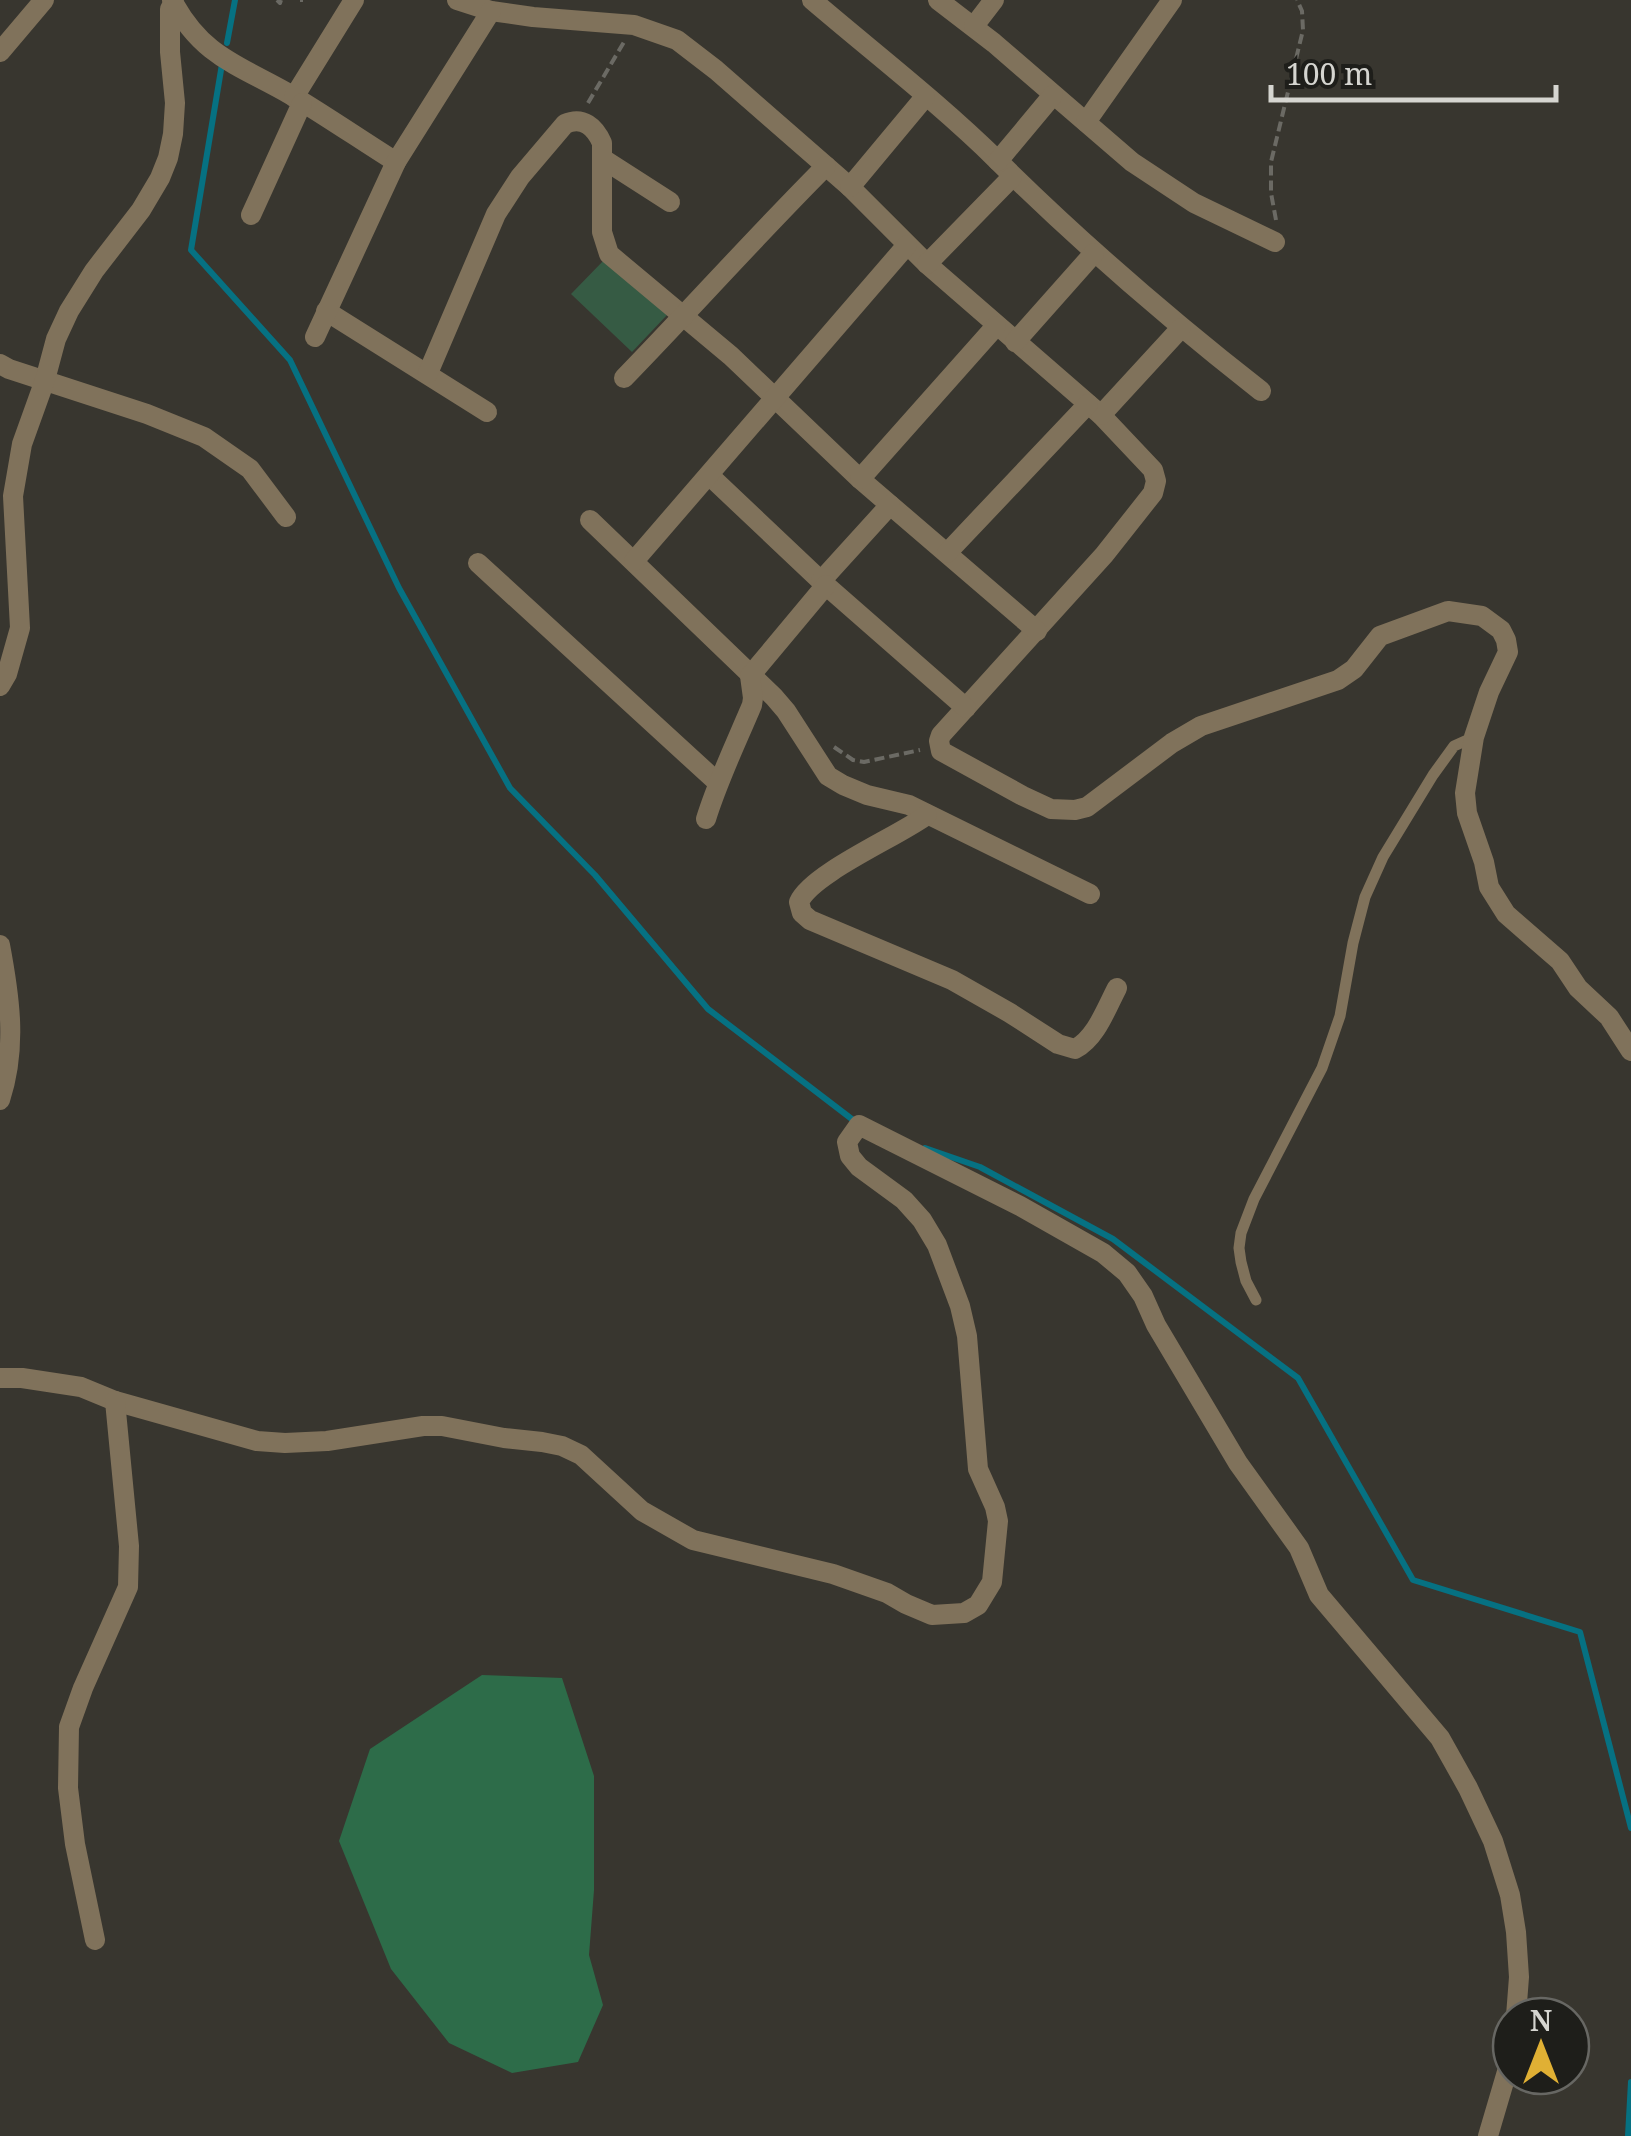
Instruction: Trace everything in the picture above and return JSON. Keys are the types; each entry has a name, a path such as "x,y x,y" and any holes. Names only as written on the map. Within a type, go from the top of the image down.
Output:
{"street":[{"path":"0,52 44,0"},
{"path":"251,215 298,100 354,0"},
{"path":"457,0 492,11 533,17 634,25 678,40 850,187 927,264 1094,409 1153,470 1153,492 1122,532 941,735 940,747 945,754 1051,809 1087,807 1201,726 1338,680 1354,669 1380,636 1448,611 1482,616 1496,624 1506,640 1506,659 1474,737 1465,803 1493,896 1506,914 1560,961 1578,988 1618,1028 1631,1051"},
{"path":"812,0 925,97 1094,253 1261,392"},
{"path":"938,0 974,26 1132,162 1194,203 1274,242"},
{"path":"974,26 994,0"},
{"path":"1086,122 1172,0"},
{"path":"173,2 204,45 396,162"},
{"path":"0,686 20,628 13,496 22,444 56,339 69,312 94,271 141,210 168,158 175,103 170,52 173,2"},
{"path":"314,337 396,162 492,11"},
{"path":"927,264 1005,169 1053,95"},
{"path":"850,187 925,97"},
{"path":"428,374 496,214 520,177 565,124 586,122 602,143 602,232 609,254 732,356 860,479 1037,631"},
{"path":"603,159 670,202"},
{"path":"624,378 826,166"},
{"path":"634,561 908,244"},
{"path":"1015,342 1094,253"},
{"path":"326,312 488,412"},
{"path":"860,479 996,326"},
{"path":"947,554 1181,328"},
{"path":"0,364 204,437 250,469 286,517"},
{"path":"710,476 966,708"},
{"path":"706,819 752,705 750,676 890,505"},
{"path":"590,520 786,711 828,776 867,795 909,806 1090,894"},
{"path":"478,562 718,782"},
{"path":"927,815 805,891 799,902 802,913 810,920 952,980 1058,1044 1075,1049 1094,1032 1117,988"},
{"path":"0,945 11,1007 12,1040 0,1100"},
{"path":"0,1378 81,1387 114,1401 257,1441 327,1441 442,1426 562,1446 581,1455 642,1511 693,1540 833,1574 888,1592 932,1615 964,1613 978,1605 992,1582 998,1521 978,1469 967,1336 960,1306 922,1220 850,1156 847,1142 859,1125 1020,1206 1103,1253 1126,1273 1238,1463 1300,1548 1319,1595 1440,1738 1468,1788 1493,1841 1510,1895 1516,1932 1517,1996"},
{"path":"95,1940 68,1788 69,1727 128,1586 130,1546 114,1401"},
{"path":"1488,2136 1500,2096"}],"lane":[{"path":"1256,1300 1241,1262 1242,1233 1254,1199 1332,1042 1366,898 1383,857 1433,775 1454,746 1474,737"}],"path":[{"path":"1274,242 1277,232 1271,162 1304,30 1297,0"},
{"path":"578,120 634,25"},
{"path":"826,740 853,760 864,762 940,747"}],"green space":[{"path":"606,258 667,315 632,352 571,294"},
{"path":"482,1675 562,1678 594,1776 594,1890 589,1955 603,2005 578,2062 512,2073 449,2043 391,1969 339,1841 370,1749"}],"waterway":[{"path":"227,43 235,0"},
{"path":"222,64 191,250 290,360 399,588 510,788 595,875 708,1009 857,1123"},
{"path":"925,1148 980,1167 1113,1239 1298,1378 1413,1580 1580,1632 1631,1828"},
{"path":"1628,2136 1631,2082"}]}
